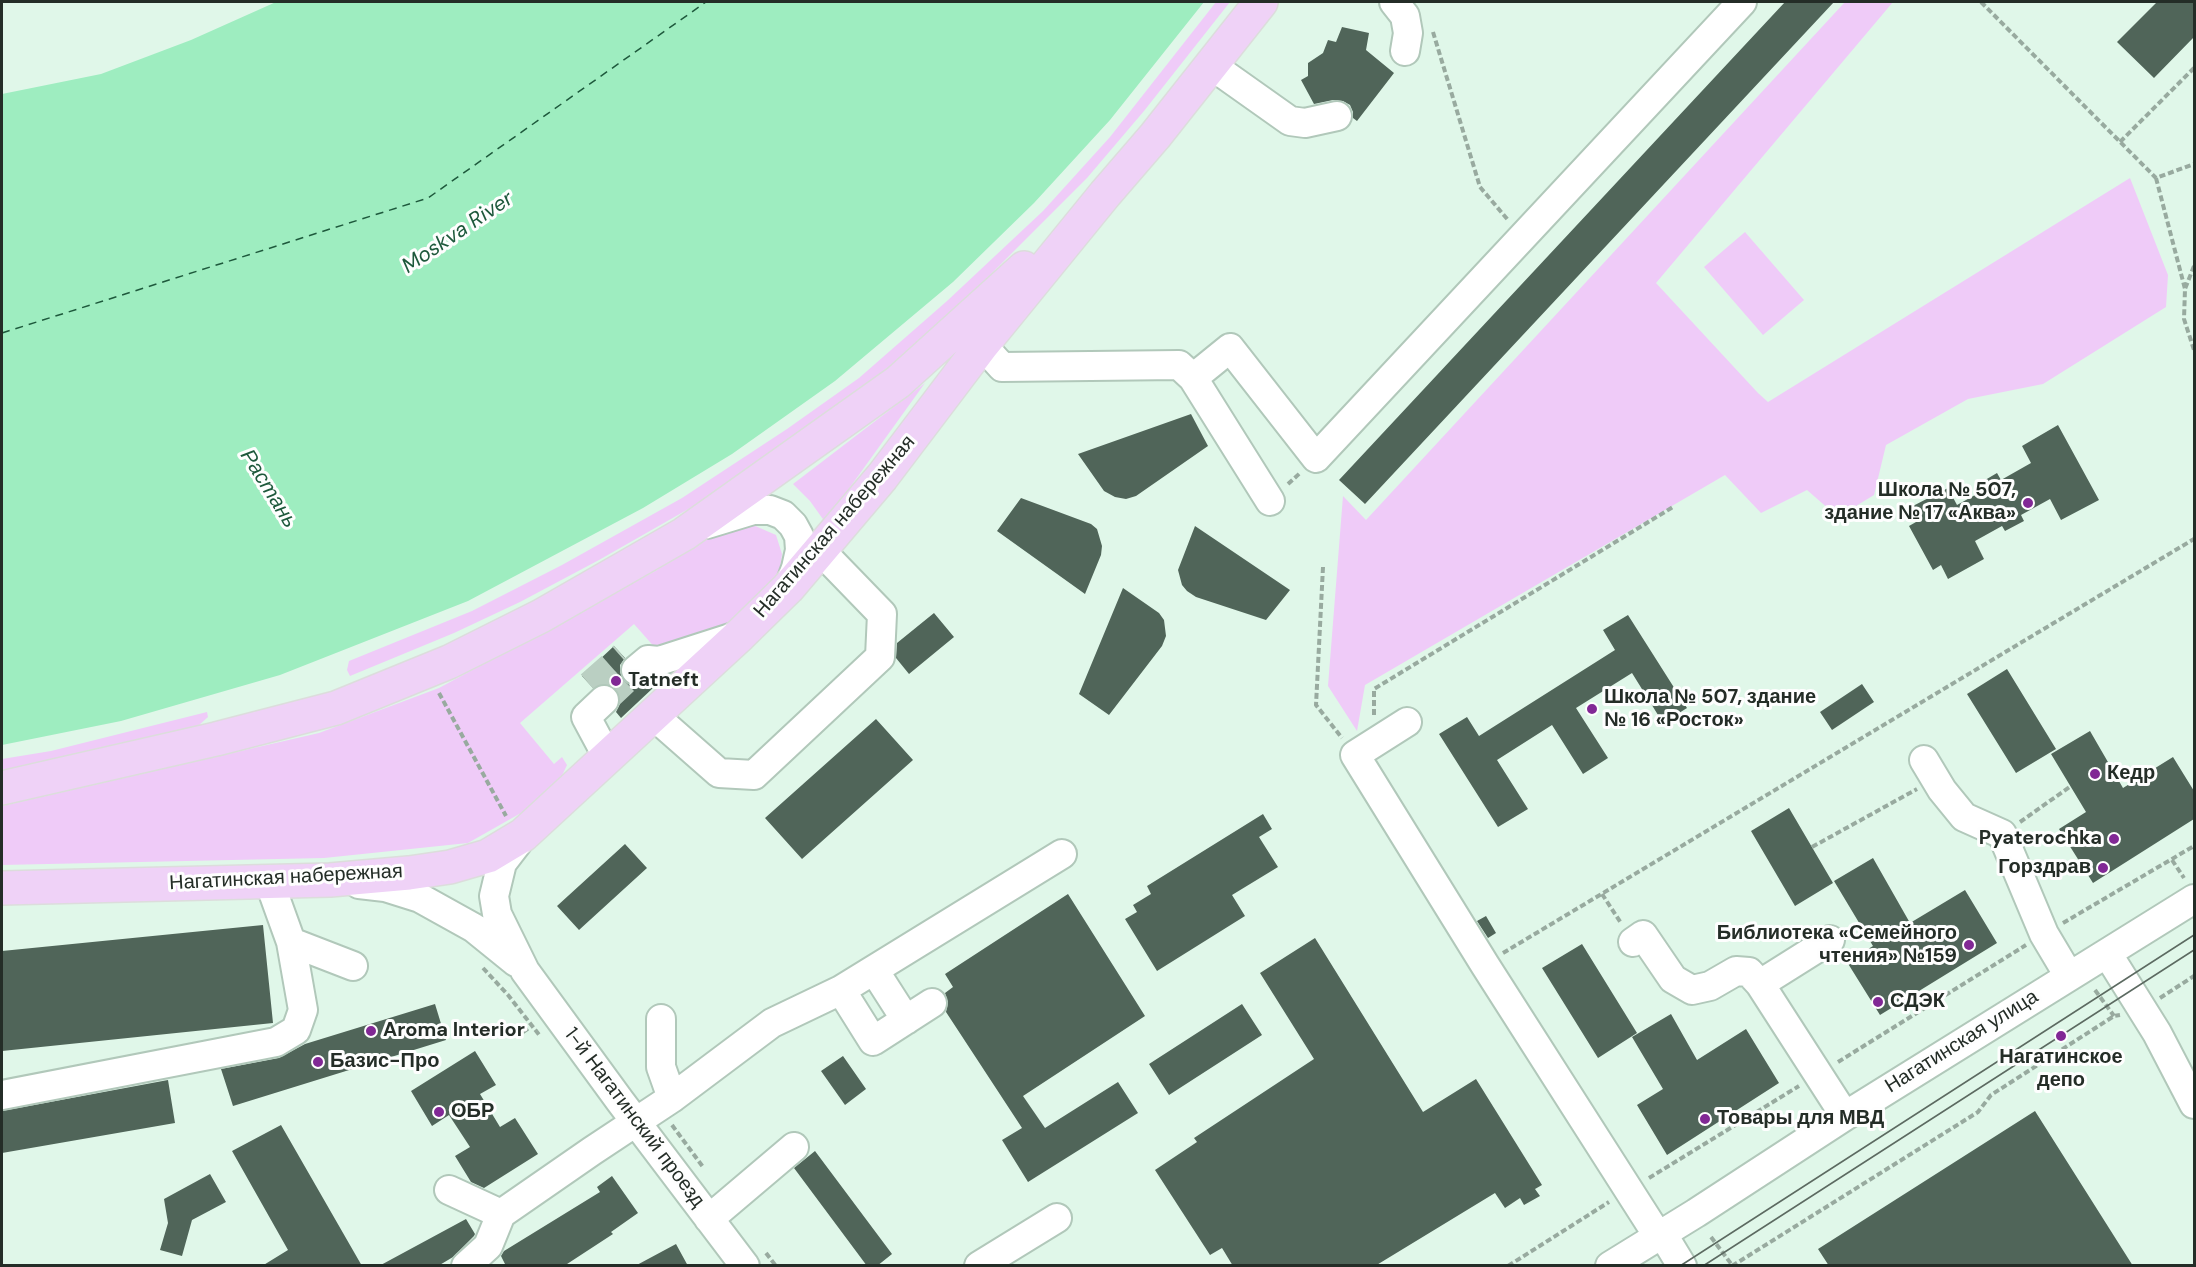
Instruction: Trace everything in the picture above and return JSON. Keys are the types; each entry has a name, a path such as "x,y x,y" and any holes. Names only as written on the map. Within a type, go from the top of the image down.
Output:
{"main road":[{"name":"Нагатинская набережная","path":"2,888 330,880 450,867 488,856 510,829 608,758 788,588 882,477 982,345 1155,136 1261,2"},
{"name":"Нагатинская набережная","path":"2,788 227,736 336,708 449,662 521,627 684,534 898,382 1105,194"}],"street":[{"path":"1394,2 1405,16 1408,33 1405,51"},
{"path":"1192,378 1230,348 1316,458 1742,2"},
{"path":"1211,65 1290,121 1305,123 1337,116"},
{"path":"982,345 1002,367 1179,365 1192,378 1270,501"},
{"path":"684,534 720,518 753,510 770,510 783,515 793,525 800,543 796,568 788,588"},
{"path":"653,715 719,773 754,775 880,657 882,614 820,550"},
{"path":"635,662 659,661 740,635"},
{"path":"593,700 608,758"},
{"path":"1407,722 1364,749 1485,964 1628,1190 1682,1266"},
{"path":"1930,770 1964,817 2002,834 2044,934 2069,976"},
{"path":"510,829 494,896 498,914 525,970"},
{"path":"466,1266 488,1246 501,1214 672,1098 772,1023 842,990 1062,854"},
{"path":"330,880 385,887 420,898 474,928 525,970"},
{"path":"2,1095 276,1042 296,1030 303,1010 291,942 269,881"},
{"name":"Нагатинская улица","path":"1610,1266 2107,952 2189,889"},
{"path":"1633,942 1643,935 1673,979 1692,990 1710,986 1736,971 1749,972 1760,984 1845,1116"},
{"path":"1760,984 1830,940"},
{"path":"291,942 353,966"},
{"path":"2107,952 2157,1033 2194,1104"},
{"name":"1-й Нагатинский проезд","path":"525,970 745,1266"},
{"path":"874,970 906,1020"},
{"path":"842,990 873,1041 932,1003"},
{"path":"661,1019 661,1067 672,1098"},
{"path":"709,1219 794,1147"},
{"path":"449,1190 501,1214"},
{"path":"979,1266 1057,1218"}],"path":[{"path":"1981,2 2156,178 2185,289 2184,319 2194,350"},
{"path":"1431,25 1480,187 1523,238"},
{"path":"2120,142 2194,68"},
{"path":"2156,178 2194,164"},
{"path":"2185,289 2194,266"},
{"path":"1270,501 1316,458"},
{"path":"1364,749 1374,689 1673,507"},
{"path":"1485,964 2194,539"},
{"path":"1323,567 1316,705 1364,749"},
{"path":"443,701 507,817 510,829"},
{"path":"1812,847 1930,770"},
{"path":"2002,834 2071,786"},
{"path":"1508,1266 2044,934 2194,846"},
{"path":"2172,860 2189,889"},
{"path":"1602,894 1633,942"},
{"path":"1712,1237 1732,1265 1978,1112 1991,1095 2114,1016 2095,990"},
{"path":"524,1032 532,1026"}],"shaded area":[{"path":"1216,2 1230,2 1144,111 1087,178 949,316 884,374 727,487 599,560 520,602 454,633 350,676 347,670 349,661 472,611 562,565 682,498 787,429 859,378 947,301 1043,211 1110,137"},
{"path":"1845,2 1893,2 1656,283 1758,393 1768,402 2130,178 2168,275 2166,307 2043,384 1968,399 1886,445 1874,495 1838,517 1807,490 1761,513 1725,475 1365,685 1357,731 1328,686 1343,496 1366,520"},
{"path":"1745,232 1804,300 1763,335 1704,267"},
{"path":"925,383 825,522 810,501 793,484"},
{"path":"730,525 753,525 776,535 782,554 779,576 723,630 657,650 634,624 520,723 554,764 562,757 567,765 559,782 528,809 468,843 324,858 2,865 2,806 319,733 439,688 657,570 691,546"},
{"path":"207,712 208,717 198,726 62,760 2,770 2,759 51,751"}],"water":[{"path":"276,2 1204,2 1110,120 1034,203 953,282 835,381 732,454 643,508 468,601 280,675 121,721 2,745 2,94 101,74 191,40"}],"building":[{"path":"1785,2 1834,2 1365,504 1339,480"},
{"path":"2157,2 2194,2 2194,37 2154,78 2117,42"},
{"path":"1342,27 1369,33 1366,50 1394,73 1357,121 1353,118 1350,105 1343,101 1333,100 1314,104 1301,80 1308,76 1308,63 1323,53 1328,40 1336,42"},
{"path":"1191,414 1208,446 1136,496 1126,499 1115,497 1104,491 1078,454"},
{"path":"2058,425 2099,500 2061,520 2050,499 2021,515 2024,521 2005,531 2002,526 1975,541 1984,559 1948,579 1941,565 1933,570 1909,526 1916,522 1909,508 1948,488 1957,505 1984,490 1980,483 1997,473 2001,480 2031,463 2022,446"},
{"path":"1021,498 1091,524 1097,529 1102,546 1101,555 1085,594 997,531"},
{"path":"1195,526 1290,590 1266,620 1196,597 1182,585 1178,570"},
{"path":"1123,588 1159,613 1164,620 1166,636 1162,646 1109,715 1079,694"},
{"path":"934,613 954,637 909,674 896,658 897,643"},
{"path":"1628,615 1687,708 1663,723 1632,673 1576,708 1608,758 1583,774 1552,725 1497,760 1528,809 1498,827 1439,734 1467,717 1479,736 1615,650 1603,630"},
{"path":"614,646 625,658 620,665 624,681 631,686 647,682 653,688 621,718 616,712 620,704 620,697 616,689 608,684 600,684 593,688 582,676"},
{"path":"2007,669 2056,749 2016,773 1967,694"},
{"path":"1862,684 1874,702 1832,730 1820,712"},
{"path":"876,719 913,760 802,859 765,818"},
{"path":"2090,731 2123,788 2173,757 2194,791 2194,819 2093,883 2059,829 2086,812 2051,754"},
{"path":"1789,808 1833,883 1795,906 1751,831"},
{"path":"1263,814 1272,829 1259,837 1278,867 1232,895 1245,916 1157,971 1125,919 1137,912 1133,905 1151,894 1147,886"},
{"path":"625,844 647,868 579,930 557,906"},
{"path":"1873,858 1910,923 1965,890 1997,943 1880,1015 1847,962 1873,946 1834,881"},
{"path":"1068,894 1145,1016 1023,1096 1045,1128 1118,1082 1138,1113 1028,1182 1002,1140 1022,1128 946,1012 948,1002 945,993 953,987 945,974"},
{"path":"1486,916 1496,933 1488,938 1477,921"},
{"path":"263,925 273,1023 2,1051 2,951"},
{"path":"1315,938 1423,1112 1476,1079 1542,1185 1535,1189 1540,1196 1524,1205 1520,1198 1505,1208 1495,1193 1375,1266 1233,1266 1222,1248 1210,1255 1155,1170 1197,1142 1194,1138 1314,1059 1260,973"},
{"path":"1582,944 1637,1033 1598,1058 1542,968"},
{"path":"435,1004 446,1040 233,1106 221,1069 279,1058 305,1044"},
{"path":"1242,1004 1262,1035 1169,1095 1149,1064"},
{"path":"1671,1014 1697,1060 1746,1029 1779,1083 1667,1155 1637,1105 1663,1089 1632,1037"},
{"path":"475,1051 496,1085 480,1094 500,1127 515,1118 538,1154 484,1188 471,1182 455,1156 470,1147 449,1115 432,1126 411,1091"},
{"path":"843,1056 866,1089 845,1105 821,1071"},
{"path":"168,1080 175,1123 2,1153 2,1111"},
{"path":"2035,1111 2133,1266 1829,1266 1818,1249"},
{"path":"281,1125 362,1266 262,1266 288,1250 232,1151"},
{"path":"815,1151 892,1254 877,1266 867,1266 794,1168"},
{"path":"210,1174 226,1202 192,1220 182,1256 160,1250 168,1223 164,1199"},
{"path":"612,1176 638,1213 611,1232 613,1234 564,1266 506,1266 501,1256 504,1251 600,1192 597,1187"},
{"path":"466,1219 474,1236 453,1257 438,1266 379,1266"},
{"path":"676,1244 688,1266 635,1266"}],"ferry route":[{"path":"2,333 428,198 706,2"}],"tunnel":[{"path":"590,685 623,656"},
{"path":"604,700 636,670"}],"tram line":[{"path":"1680,1266 2194,935"},
{"path":"1703,1266 2194,950"}],"place":[{"name":"Школа № 507, здание № 17 «Аква»","path":"2028,503"},
{"name":"Tatneft","path":"616,681"},
{"name":"Школа № 507, здание № 16 «Росток»","path":"1592,709"},
{"name":"Кедр","path":"2095,774"},
{"name":"Pyaterochka","path":"2114,839"},
{"name":"Горздрав","path":"2103,868"},
{"name":"Библиотека «Семейного чтения» №159","path":"1969,945"},
{"name":"СДЭК","path":"1878,1002"},
{"name":"Aroma Interior","path":"371,1031"},
{"name":"Нагатинское депо","path":"2061,1036"},
{"name":"Базис-Про","path":"318,1062"},
{"name":"ОБР","path":"439,1112"},
{"name":"Товары для МВД","path":"1705,1119"}],"water label":[{"name":"Moskva River","path":"458,233"},
{"name":"Растань","path":"268,489"}]}
